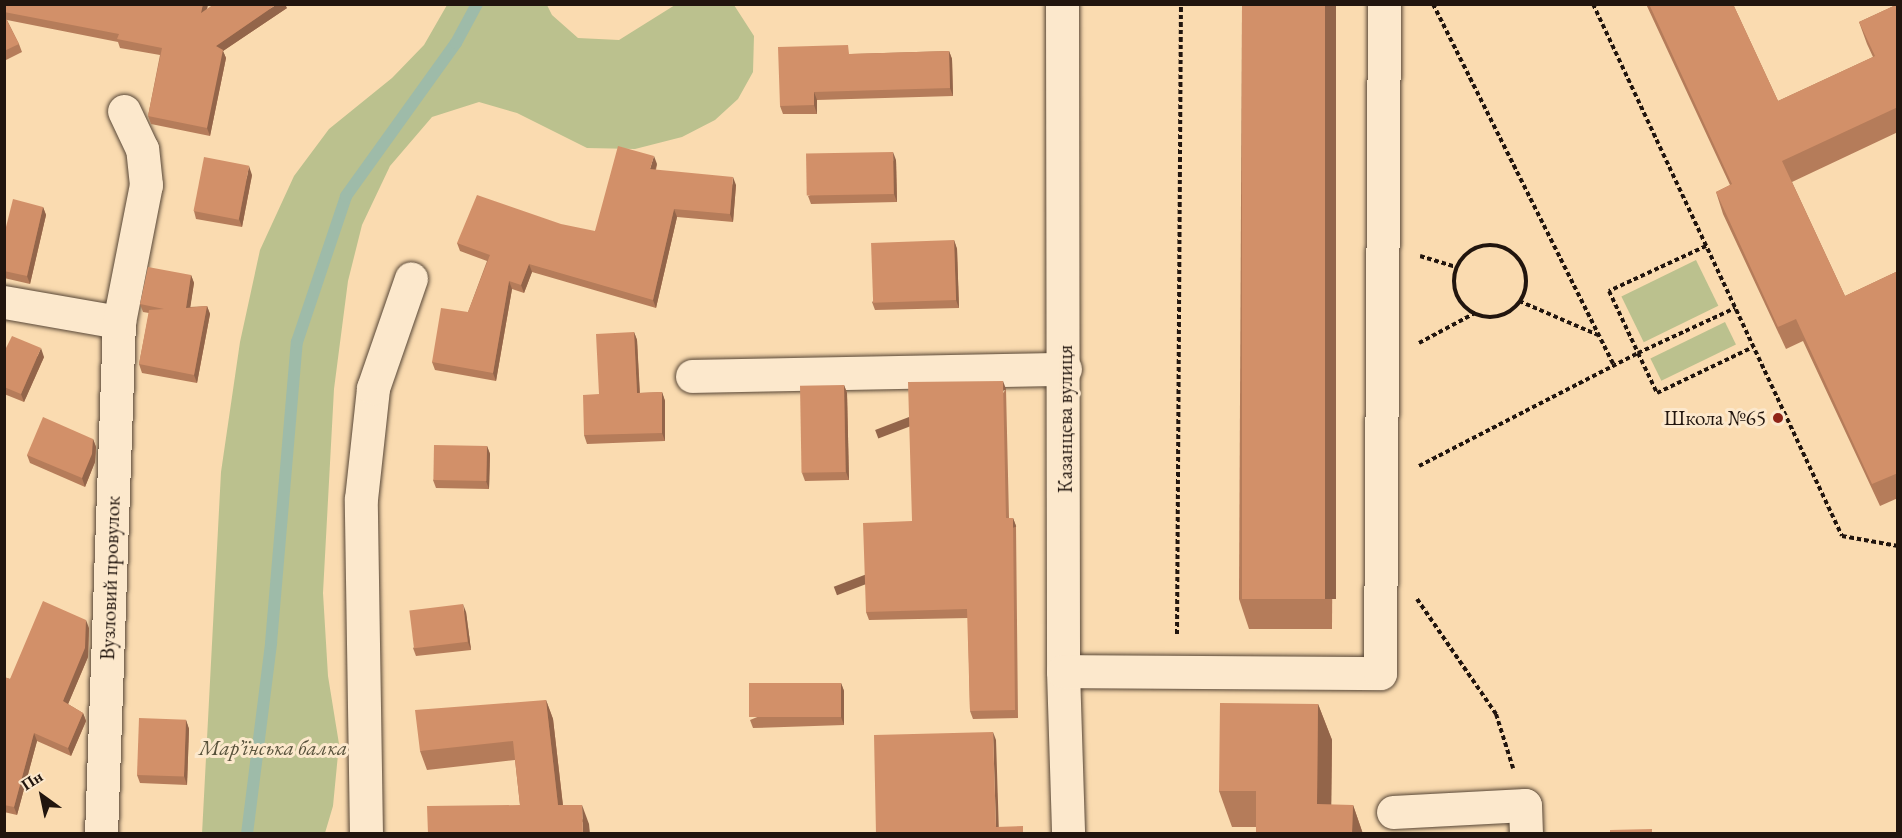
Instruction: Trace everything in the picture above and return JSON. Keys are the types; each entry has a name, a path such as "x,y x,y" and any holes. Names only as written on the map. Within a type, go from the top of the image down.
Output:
{"street":[{"name":"Казанцева вулиця","path":"1062,4 1065,369 1063,671 1068,834"},
{"path":"1063,671 1380,673 1383,4"},
{"name":"Вузловий провулок","path":"101,834 119,322 146,185 142,148 124,111"},
{"path":"366,834 361,499 373,388 411,278"},
{"path":"4,302 119,322"},
{"path":"692,376 1065,369"},
{"path":"1393,812 1525,820"}],"path":[{"path":"1177,672 1181,4"},
{"path":"1433,4 1614,365"},
{"path":"1593,4 1842,536 1898,546"},
{"path":"1382,363 1475,313 1500,315 1519,301 1525,290 1521,263 1501,246 1481,246 1464,256 1454,278 1459,299 1475,313"},
{"path":"1706,246 1609,291 1657,393 1753,347"},
{"path":"1519,301 1599,336"},
{"path":"1381,485 1638,352 1735,308"},
{"path":"1381,571 1421,602 1496,714 1525,820"}],"green space":[{"name":"Мар’їнська балка","path":"447,5 547,5 552,15 578,38 619,40 675,5 734,5 754,36 753,72 738,99 715,120 682,137 635,149 587,148 517,113 479,102 432,117 390,166 362,225 348,281 334,389 323,593 328,676 339,744 333,806 325,833 202,834 221,472 240,342 260,250 294,176 329,129 392,78 424,45"},
{"path":"1696,260 1718,306 1644,342 1621,296"},
{"path":"1725,322 1736,344 1661,381 1650,358"}],"building":[{"path":"4,4 203,4 201,13 214,4 277,4 216,46 223,50 207,128 148,116 162,48 117,39 119,34 4,12"},
{"path":"1242,4 1325,4 1325,599 1242,599"},
{"path":"1649,4 1733,4 1778,101 1875,56 1859,22 1898,4 1898,107 1782,161 1845,296 1898,271 1898,473 1872,484 1796,319 1778,327 1716,192 1732,184"},
{"path":"4,15 19,44 4,51"},
{"path":"848,45 849,54 949,51 950,88 814,92 814,105 780,106 778,47"},
{"path":"618,146 654,156 650,169 733,177 730,214 674,209 653,300 529,264 521,285 509,281 493,373 432,362 441,308 468,312 490,255 457,243 477,195 561,224 595,231"},
{"path":"893,152 894,194 807,196 806,154"},
{"path":"204,157 249,166 239,220 194,211"},
{"path":"13,199 43,207 27,276 4,271 4,235"},
{"path":"954,240 956,300 873,303 871,243"},
{"path":"148,267 191,275 186,308 207,306 194,375 139,364 149,310 164,309 140,304"},
{"path":"634,332 637,393 662,392 662,433 584,435 583,395 599,394 596,334"},
{"path":"12,336 41,348 21,394 4,387 4,352"},
{"path":"1003,381 1006,518 1013,518 1015,710 970,711 967,609 866,612 863,523 912,521 908,382"},
{"path":"844,385 846,472 802,473 800,386"},
{"path":"43,417 93,439 92,454 82,478 27,455"},
{"path":"434,445 487,446 486,481 433,480"},
{"path":"43,601 86,620 85,648 63,701 83,713 68,748 34,733 14,807 4,805 4,677 10,679"},
{"path":"463,604 468,642 414,648 409,611"},
{"path":"749,683 841,683 841,717 749,717"},
{"path":"546,700 558,805 582,805 583,834 428,834 427,806 520,805 513,741 420,751 415,710"},
{"path":"1220,703 1318,704 1317,804 1353,805 1352,834 1256,834 1256,791 1219,791"},
{"path":"139,718 186,720 184,777 137,775"},
{"path":"993,732 996,827 1023,826 1023,834 876,834 874,735"},
{"path":"1652,829 1652,834 1610,834 1610,830"}],"waterway":[{"path":"247,834 271,643 297,342 346,196 456,43 477,4"}],"place":[{"name":"Школа №65","path":"1778,418"}]}
